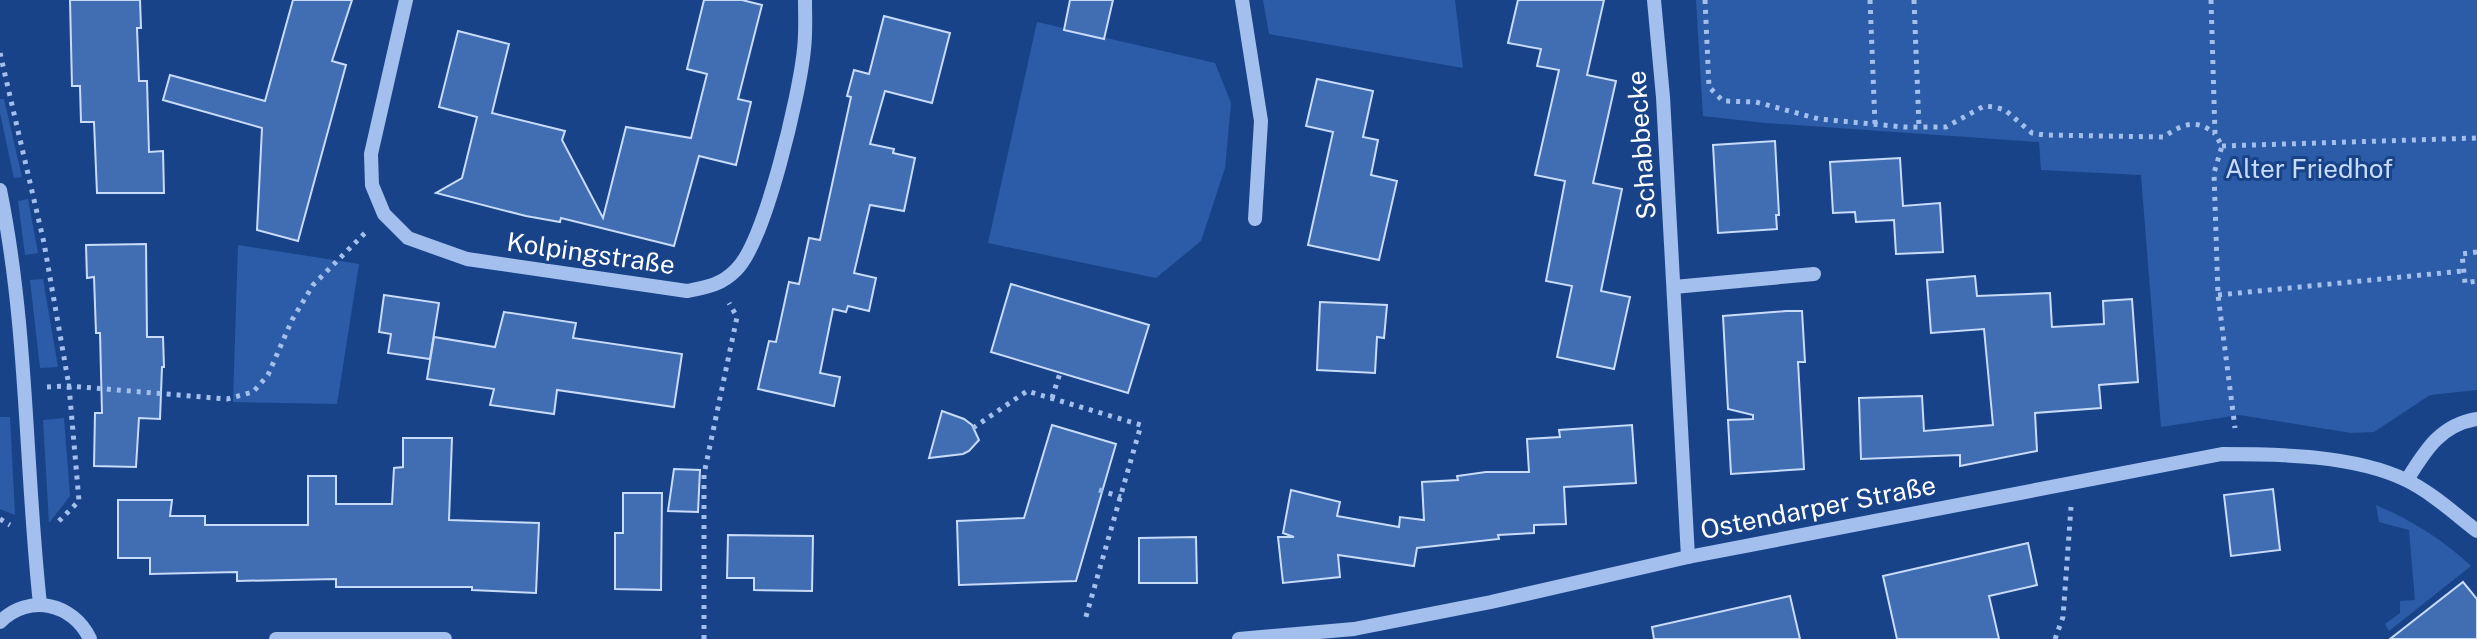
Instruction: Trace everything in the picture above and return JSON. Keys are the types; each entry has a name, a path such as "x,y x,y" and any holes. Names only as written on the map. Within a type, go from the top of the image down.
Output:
{"street":[{"path":"384,214 372,185 371,154 406,0"},
{"path":"719,285 739,267 762,219 793,113 805,48 805,0"},
{"path":"1242,0 1261,121 1255,219"},
{"name":"Schabbecke","path":"1654,0 1663,97 1688,557"},
{"path":"0,190 14,280 25,388 33,541 40,604"},
{"name":"Kolpingstraße","path":"384,214 408,238 467,259 687,291 719,285"},
{"path":"1674,287 1814,274"},
{"path":"2477,419 2452,427 2434,438 2407,480 2477,531"},
{"name":"Ostendarper Straße","path":"1239,639 1354,629 1491,602 1688,557 2222,454 2271,454 2335,460 2407,480"},
{"path":"0,622 23,607 40,604 55,606 80,622 90,639"},
{"path":"276,639 445,639"}],"path":[{"path":"1705,0 1709,87 1723,101 1756,102 1819,119 1919,127 1946,127 1984,106 2005,110 2024,128 2044,135 2164,137 2180,126 2196,123 2207,127 2222,146 2214,173 2218,295 2235,428"},
{"path":"1870,0 1875,124"},
{"path":"1914,0 1919,127"},
{"path":"2211,0 2215,134"},
{"path":"0,53 44,243 69,386 79,501"},
{"path":"2222,146 2477,138"},
{"path":"25,388 69,386 227,399 253,392 268,375 292,320 313,285 384,214"},
{"path":"2477,252 2462,254 2465,283 2477,281"},
{"path":"2218,295 2463,271"},
{"path":"704,639 704,474 737,317 719,285"},
{"path":"1052,398 1060,373"},
{"path":"973,428 1027,391 1141,425 1085,620"},
{"path":"2055,639 2063,617 2071,482"},
{"path":"1099,490 1121,497"}],"green space":[{"path":"1263,0 1455,0 1463,68 1269,34"},
{"name":"Alter Friedhof","path":"1696,0 2477,0 2477,390 2430,395 2374,432 2352,433 2239,415 2161,427 2141,175 2041,170 2039,142 1703,116"},
{"path":"1037,22 1215,63 1231,103 1225,168 1201,241 1156,278 988,243"},
{"path":"0,99 4,99 22,177 14,178 0,113"},
{"path":"28,199 38,253 25,255 18,201"},
{"path":"238,245 359,264 337,404 233,402"},
{"path":"43,279 58,367 40,368 30,280"},
{"path":"0,417 10,417 15,515 0,509"},
{"path":"64,418 70,496 49,523 43,420"},
{"path":"2376,505 2426,531 2471,566 2389,631 2385,624 2400,613 2400,601 2415,600 2409,530 2379,522"}],"building":[{"path":"70,0 140,0 141,28 137,28 139,81 147,81 149,152 163,151 164,193 97,193 94,122 81,122 80,86 72,86"},
{"path":"293,0 352,0 332,61 346,65 298,241 257,230 262,128 163,100 170,75 265,101"},
{"path":"704,0 742,0 762,5 738,99 751,102 736,165 699,156 674,246 561,218 560,222 526,216 436,193 462,178 477,117 439,107 458,31 509,44 492,113 565,131 562,140 603,218 626,127 691,138 707,74 687,69"},
{"path":"1070,0 1113,0 1104,39 1064,30"},
{"path":"1518,0 1604,0 1587,75 1616,81 1593,183 1622,189 1601,291 1630,297 1614,369 1557,357 1572,286 1546,281 1565,181 1535,175 1559,70 1537,66 1541,49 1508,43"},
{"path":"884,16 950,33 932,103 885,91 870,144 915,158 904,211 870,205 854,273 876,278 869,311 848,306 846,312 833,309 820,373 840,377 834,406 758,389 769,341 776,342 789,282 799,284 809,238 820,240 854,70 869,74"},
{"path":"1317,79 1373,91 1363,137 1378,140 1371,175 1397,181 1379,260 1308,245 1333,132 1306,126"},
{"path":"1775,141 1777,229 1718,233 1713,145"},
{"path":"1900,158 1903,206 1940,203 1943,252 1896,254 1894,220 1856,222 1855,212 1833,213 1830,162"},
{"path":"146,244 147,337 163,337 160,419 139,418 136,467 94,466 95,413 102,413 100,333 96,333 94,277 87,278 86,245"},
{"path":"1975,276 1977,296 2050,293 2052,327 2104,324 2103,301 2132,299 2138,382 2099,385 2101,408 2035,413 2037,451 1960,466 1960,455 1861,459 1859,398 1922,396 1924,431 1993,425 1984,329 1931,333 1927,280"},
{"path":"1011,284 1149,325 1128,393 991,352"},
{"path":"384,295 439,303 430,359 388,353 391,334 379,332"},
{"path":"1320,302 1387,305 1384,338 1377,337 1375,373 1317,370"},
{"path":"1802,311 1805,362 1798,362 1804,469 1731,474 1728,420 1753,419 1753,415 1728,409 1723,316"},
{"path":"504,312 576,323 573,338 682,354 674,407 557,390 554,414 490,405 494,389 427,379 434,337 495,347"},
{"path":"942,411 972,425 979,440 963,454 929,458"},
{"path":"1052,425 1116,444 1076,581 959,585 957,521 1024,518"},
{"path":"1632,425 1636,483 1564,487 1566,524 1534,525 1534,533 1498,535 1499,539 1417,548 1414,566 1338,555 1340,577 1283,583 1278,537 1294,537 1283,533 1291,490 1340,502 1337,516 1399,527 1400,517 1424,520 1422,482 1458,480 1457,476 1486,472 1529,472 1527,439 1560,437 1559,430"},
{"path":"403,438 452,438 449,520 539,523 536,593 472,590 472,587 336,587 336,579 237,581 237,572 150,574 150,558 118,558 118,500 172,500 170,516 205,516 205,525 308,525 308,476 336,476 336,504 392,504 394,468 403,467"},
{"path":"674,469 700,470 698,512 668,511"},
{"path":"2273,489 2280,550 2231,556 2224,495"},
{"path":"623,493 662,493 661,590 615,589 615,533 623,533"},
{"path":"728,535 813,536 812,591 754,590 754,578 727,578"},
{"path":"1196,537 1197,583 1139,583 1139,538"},
{"path":"2028,543 2037,585 1989,596 1999,639 1897,639 1883,576"},
{"path":"2463,582 2477,599 2477,639 2390,639"},
{"path":"1790,596 1800,639 1654,639 1652,627"}]}
